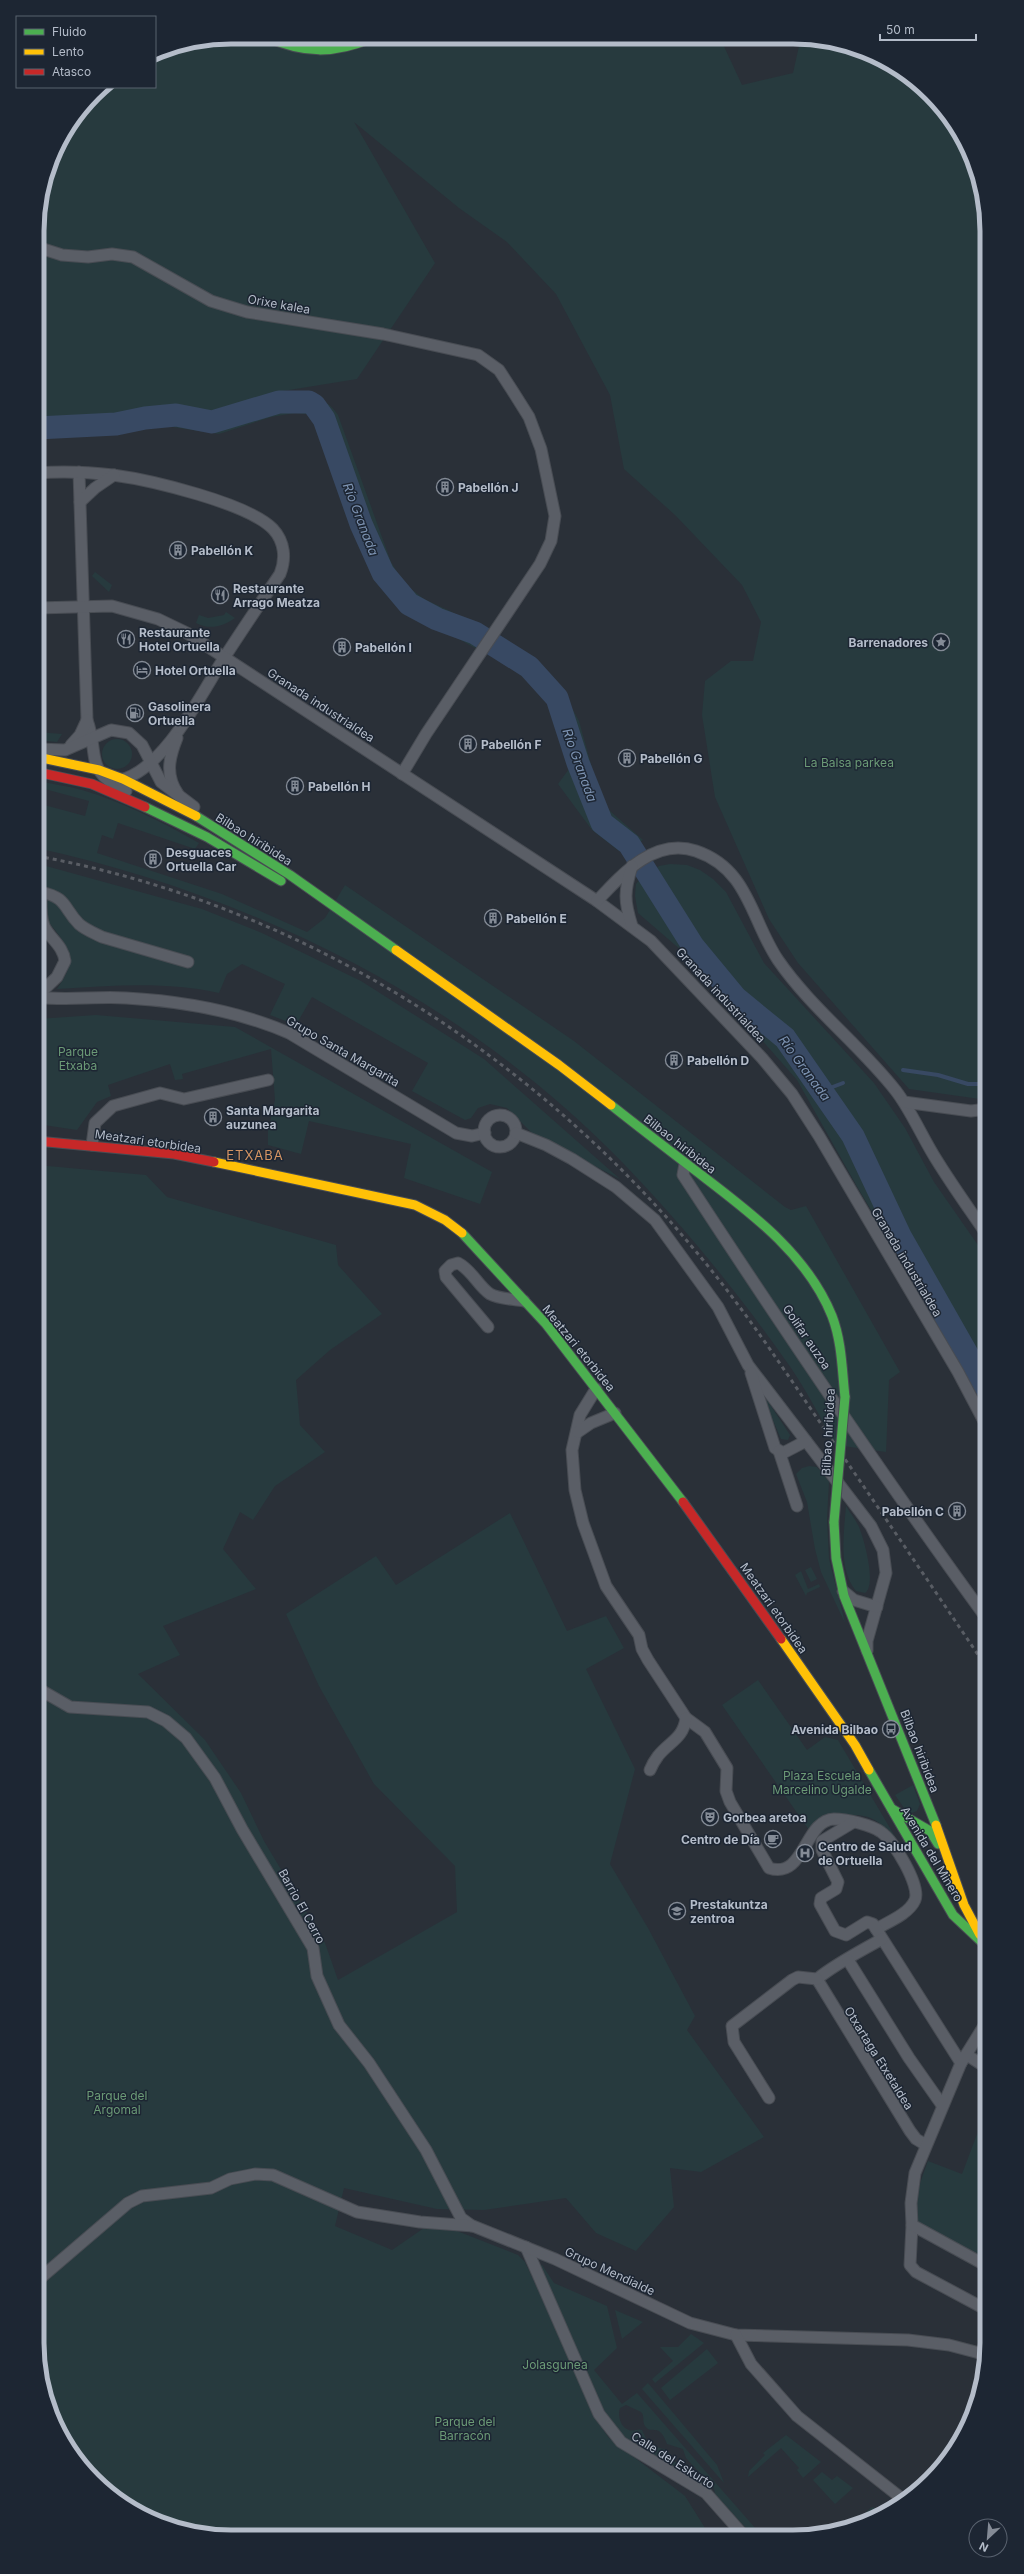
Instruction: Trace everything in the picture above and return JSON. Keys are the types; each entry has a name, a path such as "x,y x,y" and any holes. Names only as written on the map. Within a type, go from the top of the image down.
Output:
{"street":[{"path":"281,44 288,47 314,52 339,50 356,44"},
{"name":"Orixe kalea","path":"44,249 62,255 88,257 112,254 133,257 211,301 247,312 383,334 478,355 498,370 512,390 529,417 541,449 555,516 551,541 540,564 402,774"},
{"path":"44,473 79,472 114,475 209,498 266,523 274,530 282,544 284,564 181,728 159,755 137,774 123,779 92,779 44,767"},
{"path":"79,472 87,720 93,738 93,757 99,770 109,780 196,826 207,837"},
{"path":"80,502 95,488 114,475"},
{"name":"Granada industrialdea","path":"44,608 112,606 158,619 187,633 597,901 652,941 762,1058 792,1094 819,1136 954,1366 980,1414"},
{"path":"65,750 78,738 87,720"},
{"path":"181,728 170,754 169,775 182,799"},
{"path":"44,749 65,750 111,730 129,733 142,745 149,763 160,782 182,799 274,856 290,875"},
{"name":"Bilbao hiribidea","path":"44,758 99,770 123,779 188,811 290,875 559,1065 771,1231 802,1266 820,1293 832,1317 840,1347 844,1397 834,1522 836,1558 843,1591 903,1738 928,1807 953,1889 964,1905 980,1934"},
{"name":"Bilbao hiribidea","path":"44,774 103,788 207,837 439,981"},
{"path":"597,901 633,866 656,851 674,849 695,851 715,859 730,872 755,912 777,959 904,1102 936,1160 980,1225"},
{"path":"632,926 625,906 625,889 633,866"},
{"path":"44,893 50,894 66,903 74,917 89,930 102,936 188,962"},
{"path":"44,923 45,927 58,944 65,961 57,977 44,989"},
{"name":"Grupo Santa Margarita","path":"44,996 157,1001 191,1006 268,1024 289,1032 456,1133 472,1136 485,1133"},
{"path":"92,1145 96,1123 113,1106 160,1093 184,1099 268,1080"},
{"path":"904,1102 972,1111 980,1110"},
{"path":"496,1115 501,1115 514,1123 516,1133 512,1142 503,1146 489,1142 485,1133 488,1121 496,1115"},
{"path":"516,1133 546,1145 572,1159 616,1187 655,1220 718,1307 748,1365 775,1448 779,1452 797,1506"},
{"name":"Meatzari etorbidea","path":"44,1142 174,1154 415,1204 445,1220 469,1238 546,1324 730,1566 855,1745 889,1807"},
{"name":"Golifar auzoa","path":"685,1164 683,1175 722,1234 862,1442 980,1609"},
{"path":"488,1327 446,1277 445,1271 450,1265 458,1263 464,1266 489,1293 496,1296 524,1300"},
{"path":"748,1365 871,1526 884,1550 886,1573 867,1641 867,1652"},
{"path":"596,1389 580,1415 578,1432 572,1450 575,1490 583,1523 606,1586 639,1635 642,1649 648,1660 686,1718 706,1732 727,1768 726,1791 730,1802 769,1868 776,1870 783,1869 794,1862 802,1854 812,1834 821,1824 834,1819 868,1825 883,1832 902,1859 916,1886 917,1895 909,1909 876,1929"},
{"path":"578,1432 591,1423 615,1413"},
{"path":"779,1452 788,1452 806,1441"},
{"path":"843,1591 854,1600 877,1606"},
{"name":"Barrio El Cerro","path":"44,1692 70,1708 148,1712 166,1721 186,1738 215,1778 242,1829 313,1948 317,1976 339,2025 369,2063 426,2150 461,2218 473,2226"},
{"path":"650,1770 658,1755 670,1746 684,1728 686,1718"},
{"path":"889,1807 908,1820 936,1833"},
{"name":"Avenida del Minero","path":"889,1807 954,1915 980,1940"},
{"path":"908,1820 917,1818 928,1807"},
{"path":"852,1823 822,1841 822,1850 838,1882 836,1889 822,1898 820,1904 835,1931 846,1935 868,1922 876,1929 964,2059 980,2065"},
{"path":"902,1859 913,1849 917,1842 936,1833"},
{"path":"769,2098 734,2042 732,2026 798,1977 817,1979 841,1960 848,1960 882,1939"},
{"path":"848,1960 909,2058 942,2105"},
{"name":"Otxartaga Etxetaldea","path":"817,1979 910,2132 916,2140 926,2145"},
{"path":"980,2033 964,2059 942,2105 913,2180 910,2265 916,2272 980,2306"},
{"path":"44,2275 128,2203 142,2196 211,2188 230,2179 255,2174 273,2176 357,2212 420,2222 473,2226"},
{"path":"912,2225 980,2262"},
{"name":"Grupo Mendialde","path":"473,2226 526,2247 690,2323 736,2335 908,2340 949,2345 980,2353"},
{"name":"Calle del Eskurto","path":"526,2247 599,2414 610,2431 620,2442 706,2493 739,2530"},
{"path":"736,2335 750,2364 797,2416 899,2496"}],"green space":[{"name":"La Balsa parkea","path":"219,44 723,44 742,85 793,73 799,46 798,44 805,44 841,50 864,58 886,69 916,90 941,117 961,148 974,183 980,219 980,1099 909,1089 798,963 769,919 715,797 702,715 705,681 731,661 753,661 761,622 742,585 675,515 624,469 610,395 556,294 507,242 459,208 354,122 435,263 357,379 283,391 321,399 333,408 338,415 391,562 399,575 411,589 424,599 450,611 523,653 562,690 579,721 602,804 643,840 619,851 592,830 558,784 569,769 549,699 517,666 473,647 436,626 408,614 377,582 361,547 322,430 315,418 306,414 295,413 271,417 219,434 166,426 44,436 44,219 50,183 63,148 90,108 111,88 156,88 156,60 183,50"},
{"path":"95,572 112,585 109,592 92,576"},
{"path":"226,612 235,618 225,624 211,627 196,623 199,615 208,618 224,615"},
{"path":"44,733 62,734 57,742 44,741"},
{"path":"117,739 128,743 132,754 128,765 117,769 106,765 102,754 106,743"},
{"path":"44,782 77,789 112,800 157,820 199,843 195,849 118,823 113,839 102,835 97,853 222,894 307,932 325,918 345,885 574,1041 785,1207 791,1210 806,1206 900,1372 889,1380 886,1452 829,1444 832,1438 791,1368 731,1287 667,1210 622,1162 561,1104 495,1051 425,1004 352,962 276,926 198,895 118,869 44,850 44,805 85,816 89,801 44,789"},
{"path":"670,864 687,865 700,870 713,879 726,892 764,963 874,1083 905,1128 934,1182 980,1248 980,1392 859,1190 797,1080 689,957 638,913 635,896 636,884 641,878 659,866"},
{"path":"46,866 202,909 262,933 361,981 484,1059 620,1179 534,1135 507,1108 490,1104 478,1108 471,1118 465,1120 412,1091 428,1063 312,997 296,1025 270,1015 285,984 242,964 227,974 219,993 179,987 138,985 57,989 66,974 70,962 67,949 47,919 44,899"},
{"name":"Parque Etxaba","path":"96,1015 235,1027 492,1172 480,1204 404,1178 411,1144 309,1121 301,1154 268,1145 268,1131 275,1100 271,1049 182,1074 183,1079 175,1080 170,1064 108,1085 111,1096 97,1102 77,1130 44,1125 44,1019"},
{"path":"44,1166 146,1175 167,1197 336,1245 338,1265 382,1314 330,1350 296,1380 300,1425 325,1452 275,1486 253,1520 240,1512 223,1549 256,1589 163,1626 180,1655 138,1674 205,1740 241,1793 264,1841 325,1943 338,1980 457,1912 455,1866 374,1784 319,1686 286,1614 376,1556 396,1585 510,1513 567,1631 606,1616 624,1648 586,1669 635,1769 610,1864 648,1928 695,2016 687,2030 764,2137 701,2172 670,2168 674,2207 636,2251 596,2233 566,2198 484,2210 437,2209 344,2188 335,2226 392,2250 424,2228 457,2231 518,2255 525,2262 604,2431 609,2438 685,2496 706,2530 219,2530 183,2524 171,2520 148,2511 127,2498 108,2484 90,2466 63,2426 50,2391 44,2355"},
{"path":"758,1386 790,1435 788,1440 781,1439"},
{"path":"809,1466 817,1467 829,1481 827,1519 829,1559 845,1623 821,1572 815,1549 807,1502 796,1474 802,1468"},
{"path":"846,1506 859,1527 864,1541 870,1572 870,1581 865,1593 856,1591 850,1582 844,1562"},
{"path":"811,1567 817,1579 811,1582 805,1570"},
{"path":"801,1571 808,1589 819,1584 820,1587 807,1593 806,1596 795,1575"},
{"name":"Plaza Escuela Marcelino Ugalde","path":"758,1680 807,1750 825,1737 838,1740 900,1845 879,1823 869,1817 859,1815 837,1819 809,1830 722,1705"},
{"path":"913,1785 920,1804 917,1811 912,1813 904,1808 895,1795"},
{"path":"980,2126 980,2259 915,2223 915,2207 918,2191 928,2161 962,2174"},
{"path":"542,2265 554,2283 607,2306 617,2348 594,2370 622,2404 637,2393 757,2530 748,2530 715,2494 714,2488 686,2458 683,2449 667,2444 661,2433 656,2430 650,2430 645,2426 641,2412 626,2405 620,2408 619,2411 620,2421 624,2427 631,2430 642,2430 649,2445 667,2450 672,2461 686,2466 708,2488 624,2438 605,2413 539,2266"},
{"path":"615,2310 643,2322 622,2339"},
{"path":"691,2334 704,2343 655,2383 652,2379 673,2361 660,2347 678,2347"},
{"path":"707,2349 718,2363 670,2400 661,2388"},
{"path":"648,2383 717,2465 724,2483 642,2389"},
{"path":"786,2435 821,2462 803,2478 797,2470 799,2468 781,2448 748,2477 749,2471 765,2455 763,2453"},
{"path":"822,2472 832,2480 837,2476 853,2488 835,2504 813,2480"},
{"path":"872,2507 879,2509 876,2511 860,2517"}],"waterway":[{"name":"Río Granada","path":"44,428 116,424 145,418 176,415 212,422 279,402 309,402 314,405 324,419 361,524 383,573 409,604 437,619 475,633 529,667 557,698 578,763 602,823 629,844 693,946 736,998 785,1038 853,1136 900,1236 980,1377"},
{"path":"903,1070 938,1075 968,1084 980,1084"},
{"path":"822,1091 843,1083"}],"railway":[{"path":"44,858 132,878 225,909 314,948 399,995 480,1049 557,1109 628,1176 710,1269 789,1377 980,1658"}],"traffic: fast":[{"path":"284,44 294,47 319,50 345,47 355,44"},
{"path":"145,807 207,837 281,881"},
{"path":"196,816 290,875 396,950"},
{"path":"611,1105 739,1204 776,1236 793,1254 808,1273 832,1316 838,1336 845,1397"},
{"path":"462,1233 546,1324 683,1502"},
{"path":"834,1522 845,1397"},
{"path":"834,1522 836,1558 844,1596 936,1825"},
{"path":"869,1770 953,1915 980,1940"},
{"path":"892,1809 930,1831 938,1844"}],"traffic: slow":[{"path":"44,758 99,770 123,779 196,816"},
{"path":"396,950 559,1065 611,1105"},
{"path":"214,1162 415,1205 445,1220 462,1233"},
{"path":"781,1639 855,1745 869,1770"},
{"path":"936,1825 964,1905 980,1935"}],"traffic: jam":[{"path":"44,774 92,784 145,807"},
{"path":"44,1142 174,1154 214,1162"},
{"path":"683,1502 781,1639"}],"place":[{"name":"Pabellón J","path":"445,487"},
{"name":"Pabellón K","path":"178,550"},
{"name":"Restaurante Arrago Meatza","path":"220,595"},
{"name":"Restaurante Hotel Ortuella","path":"126,639"},
{"name":"Barrenadores","path":"941,642"},
{"name":"Pabellón I","path":"342,647"},
{"name":"Hotel Ortuella","path":"142,670"},
{"name":"Gasolinera Ortuella","path":"135,713"},
{"name":"Pabellón F","path":"468,744"},
{"name":"Pabellón G","path":"627,758"},
{"name":"Pabellón H","path":"295,786"},
{"name":"Desguaces Ortuella Car","path":"153,859"},
{"name":"Pabellón E","path":"493,918"},
{"name":"Pabellón D","path":"674,1060"},
{"name":"Santa Margarita auzunea","path":"213,1117"},
{"name":"Pabellón C","path":"957,1511"},
{"name":"Avenida Bilbao","path":"891,1729"},
{"name":"Gorbea aretoa","path":"710,1817"},
{"name":"Centro de Día","path":"773,1839"},
{"name":"Centro de Salud de Ortuella","path":"805,1853"},
{"name":"Prestakuntza zentroa","path":"677,1911"}],"district":[{"name":"ETXABA","path":"255,1155"}],"park label":[{"name":"Parque del Argomal","path":"117,2102"},
{"name":"Jolasgunea","path":"555,2364"},
{"name":"Parque del Barracón","path":"465,2428"}]}
